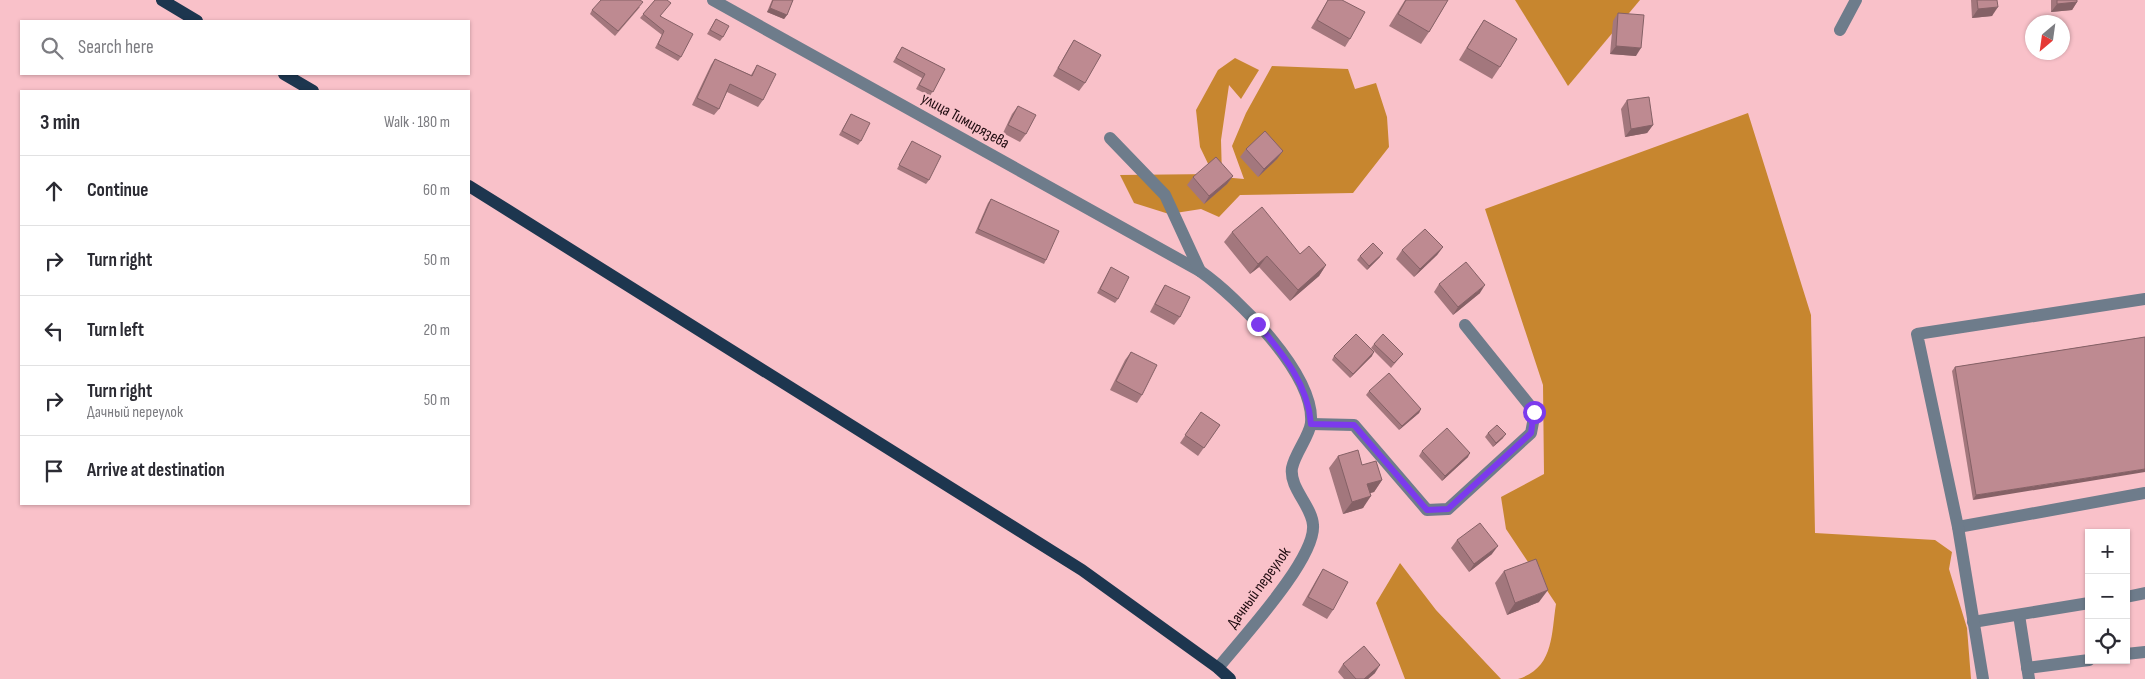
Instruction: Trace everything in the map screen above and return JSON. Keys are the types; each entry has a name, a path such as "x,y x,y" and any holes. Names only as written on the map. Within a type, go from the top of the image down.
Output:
{"main road":[{"path":"162,0 195,20"},
{"path":"286,75 311,90"},
{"path":"470,187 1082,570 1218,668 1230,679"}],"street":[{"name":"улица Тимирязева","path":"713,0 1200,271"},
{"path":"1840,30 1856,0"},
{"path":"1110,138 1165,195 1200,271 1219,285 1258,324 1284,356 1301,386 1309,406 1311,424 1354,425 1427,510 1448,509 1531,433 1534,412 1465,325"},
{"path":"1983,679 1958,527 1917,334 2145,299"},
{"name":"Дачный переулок","path":"1218,668 1291,577 1312,539 1313,524 1298,492 1292,470 1311,424"},
{"path":"1958,527 2145,493"},
{"path":"2130,596 2145,594"},
{"path":"1973,622 2085,604"},
{"path":"2019,615 2028,674 2085,661"},
{"path":"2130,654 2145,652"}],"shaded area":[{"path":"1515,0 1640,0 1568,86"},
{"path":"1235,58 1259,70 1241,99 1229,85 1221,140 1222,177 1244,179 1232,146 1246,113 1272,66 1348,69 1355,89 1376,83 1387,117 1389,147 1353,193 1240,195 1219,217 1201,209 1169,214 1134,203 1120,175 1213,174 1200,147 1196,110 1218,70"},
{"path":"1748,113 1811,315 1815,533 1935,540 1952,552 1949,569 1967,628 1971,679 1518,679 1530,674 1545,659 1549,649 1556,604 1506,529 1501,497 1544,474 1543,385 1485,209"},
{"path":"1400,563 1436,610 1501,679 1405,679 1376,603"}],"building":[{"path":"601,0 640,0 643,2 618,31 592,10"},
{"path":"655,0 667,0 671,3 660,16 693,34 681,57 658,44 664,31 643,14"},
{"path":"773,0 793,0 787,15 770,8"},
{"path":"1328,0 1342,0 1365,12 1350,39 1317,20"},
{"path":"1406,0 1448,0 1429,32 1398,14"},
{"path":"1977,0 1997,0 1998,7 1978,9"},
{"path":"2057,0 2077,0 2077,2 2057,4"},
{"path":"1618,13 1644,15 1641,48 1616,46"},
{"path":"716,19 729,26 723,37 710,30"},
{"path":"1484,20 1517,39 1500,67 1467,48"},
{"path":"1074,40 1101,55 1085,83 1058,68"},
{"path":"902,47 945,69 933,92 919,85 925,74 896,58"},
{"path":"715,59 752,76 757,65 776,74 763,100 730,84 719,109 697,98"},
{"path":"1649,97 1653,125 1631,129 1627,100"},
{"path":"1018,106 1036,115 1026,134 1008,125"},
{"path":"851,114 870,123 861,141 842,131"},
{"path":"1265,131 1283,151 1264,169 1246,149"},
{"path":"912,141 941,156 929,180 899,165"},
{"path":"1216,157 1233,176 1209,196 1193,177"},
{"path":"991,199 1059,231 1046,260 978,229"},
{"path":"1262,207 1300,254 1309,246 1326,265 1298,290 1267,256 1258,264 1232,232"},
{"path":"1425,229 1443,247 1420,269 1402,250"},
{"path":"1373,243 1383,253 1369,266 1360,256"},
{"path":"1466,262 1485,285 1458,307 1439,284"},
{"path":"1111,267 1129,277 1118,299 1100,289"},
{"path":"1165,285 1190,297 1180,317 1155,304"},
{"path":"1356,334 1374,352 1353,374 1334,356"},
{"path":"1383,334 1403,354 1394,363 1374,344"},
{"path":"2145,337 2145,469 1976,495 1955,367"},
{"path":"1131,352 1157,365 1142,395 1116,381"},
{"path":"1389,373 1421,409 1402,426 1369,391"},
{"path":"1201,412 1220,425 1204,448 1185,435"},
{"path":"1497,425 1506,434 1496,443 1488,433"},
{"path":"1447,428 1470,453 1445,476 1422,451"},
{"path":"1358,450 1362,465 1376,461 1382,480 1367,484 1371,496 1352,502 1338,456"},
{"path":"1480,523 1498,546 1474,564 1457,540"},
{"path":"1536,559 1548,590 1515,603 1504,571"},
{"path":"1323,569 1348,582 1333,610 1308,597"},
{"path":"1364,646 1380,665 1364,679 1356,679 1343,664"}],"route":[{"path":"1258,324 1284,356 1301,386 1309,406 1311,424 1354,425 1427,510 1448,509 1531,433 1534,412"}]}
